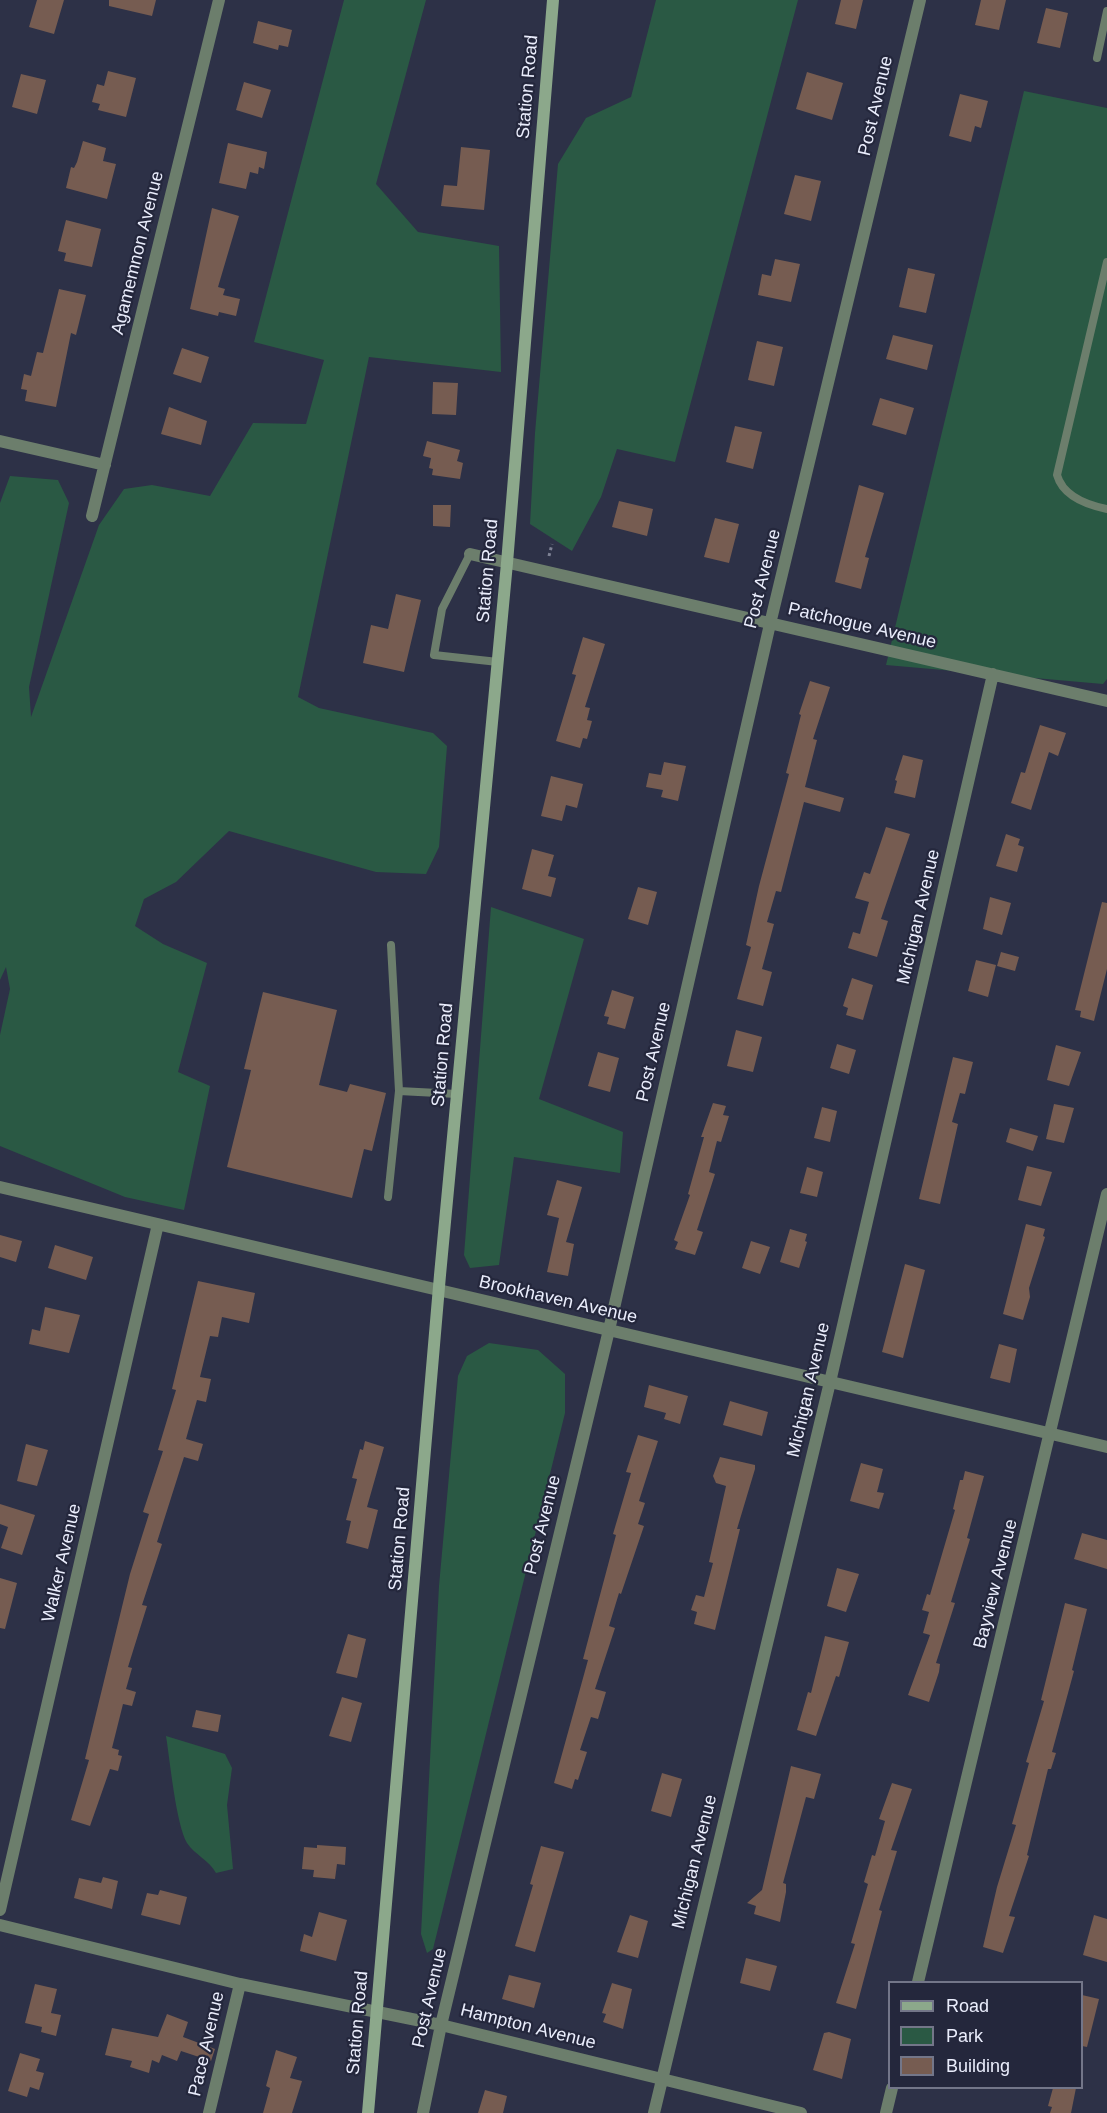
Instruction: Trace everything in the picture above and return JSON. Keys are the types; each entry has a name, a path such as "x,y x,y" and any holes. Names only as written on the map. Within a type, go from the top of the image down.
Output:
{"main road":[{"name":"Station Road","path":"368,2113 439,1290 507,563 553,0"}],"street":[{"name":"Agamemnon Avenue","path":"92,516 219,0"},
{"name":"Post Avenue","path":"423,2113 441,2025 609,1330 770,624 920,0"},
{"path":"0,441 105,465"},
{"name":"Patchogue Avenue","path":"470,554 1107,701"},
{"name":"Michigan Avenue","path":"654,2113 830,1382 993,674"},
{"name":"Brookhaven Avenue","path":"0,1187 1107,1447"},
{"name":"Bayview Avenue","path":"918,1981 1107,1194"},
{"name":"Walker Avenue","path":"0,1910 158,1224"},
{"name":"Hampton Avenue","path":"0,1925 240,1984 441,2025 801,2113"},
{"name":"Pace Avenue","path":"209,2113 240,1984"},
{"path":"886,2113 892,2089"}],"lane":[{"path":"1097,58 1107,12"},
{"path":"1107,262 1057,475 1060,486 1072,496 1107,510"},
{"path":"470,554 442,609 434,655 498,662"},
{"path":"388,1197 399,1091 391,945"},
{"path":"399,1091 458,1094"}],"green space":[{"path":"344,0 426,0 376,184 418,232 499,246 501,372 369,357 298,697 319,708 433,733 447,746 439,847 426,874 376,872 229,831 176,882 144,899 135,926 163,944 207,963 178,1072 210,1086 184,1210 125,1197 0,1146 0,1035 10,989 6,967 0,980 0,503 10,476 58,480 69,503 29,687 31,717 99,525 124,489 152,485 210,496 253,423 306,424 324,360 254,342"},
{"path":"656,0 798,0 675,462 617,449 601,497 572,551 530,524 535,433 558,164 586,118 631,97"},
{"path":"1024,91 1107,108 1107,679 1103,684 886,665"},
{"path":"491,907 584,939 539,1099 623,1132 620,1173 514,1157 499,1265 470,1268 464,1255"},
{"path":"489,1343 538,1350 565,1374 565,1413 433,1949 427,1953 421,1934 439,1586 458,1376 467,1356"},
{"path":"166,1736 225,1754 232,1768 227,1805 233,1869 216,1873 187,1843 177,1807"}],"building":[{"path":"37,0 64,0 54,34 29,27"},
{"path":"109,0 156,0 152,16 109,6"},
{"path":"841,0 863,0 856,29 835,24"},
{"path":"981,0 1006,0 999,30 975,25"},
{"path":"1046,8 1068,13 1060,48 1037,43"},
{"path":"258,21 292,30 288,47 279,45 278,50 253,43"},
{"path":"108,71 136,78 126,117 98,110 100,104 92,102 97,84 104,86"},
{"path":"807,72 843,83 832,120 796,109"},
{"path":"21,74 46,80 37,114 12,107"},
{"path":"244,82 271,90 262,118 236,110"},
{"path":"960,94 988,101 981,128 975,126 971,142 949,136"},
{"path":"83,141 106,148 103,161 116,164 107,199 66,188 71,167 74,168 77,162"},
{"path":"228,143 267,152 264,169 259,167 258,174 250,172 246,189 219,183"},
{"path":"461,147 490,150 484,210 441,206 444,185 457,186"},
{"path":"795,175 821,181 811,221 784,214"},
{"path":"212,208 239,216 218,287 225,289 223,295 240,299 236,316 219,312 218,316 190,309"},
{"path":"66,220 101,229 92,267 64,261 66,253 58,251"},
{"path":"775,259 800,264 791,302 758,295 762,274 771,276"},
{"path":"908,268 935,274 926,313 899,307"},
{"path":"59,289 86,295 76,335 71,333 56,407 25,401 27,390 21,389 24,374 31,376 37,352 43,353"},
{"path":"893,335 933,345 927,370 886,359"},
{"path":"757,341 783,347 774,386 748,380"},
{"path":"182,348 209,357 201,383 173,374"},
{"path":"433,382 458,383 456,415 432,414"},
{"path":"880,398 914,408 906,435 872,425"},
{"path":"169,407 207,421 201,445 161,434"},
{"path":"735,426 762,432 753,469 726,462"},
{"path":"427,441 460,450 457,461 463,463 460,479 432,475 433,469 429,468 431,458 423,456"},
{"path":"859,485 884,493 865,557 869,558 861,589 835,582"},
{"path":"619,501 653,509 647,536 612,527"},
{"path":"433,505 451,505 450,527 433,526"},
{"path":"715,518 739,524 729,563 704,557"},
{"path":"396,594 421,600 404,672 363,663 371,625 388,629"},
{"path":"583,637 605,644 585,707 590,708 587,720 592,721 587,739 583,738 580,748 556,741 576,675 572,674"},
{"path":"810,681 830,687 813,739 817,740 805,787 844,798 840,812 804,802 781,892 776,891 767,922 774,924 762,969 772,972 763,1006 737,999 751,947 746,945 759,886 789,774 786,773 801,715 799,714"},
{"path":"1040,725 1066,733 1058,756 1049,752 1031,810 1011,803 1021,772 1025,773"},
{"path":"903,755 923,760 915,798 894,793 897,781 895,780"},
{"path":"664,762 686,766 678,801 661,797 663,790 646,787 649,773 661,775"},
{"path":"551,776 583,784 577,808 566,805 562,821 541,816"},
{"path":"886,827 910,834 881,919 888,921 877,957 848,948 853,932 860,934 869,902 855,898 864,872 870,874"},
{"path":"1006,834 1020,839 1018,845 1024,847 1017,872 996,866"},
{"path":"532,849 554,855 548,876 556,878 551,897 522,889"},
{"path":"638,887 657,892 648,925 628,919"},
{"path":"990,897 1011,903 1002,935 983,929"},
{"path":"1102,902 1107,903 1107,969 1094,1021 1080,1017 1081,1011 1075,1010"},
{"path":"1001,952 1019,957 1015,971 997,966"},
{"path":"976,960 996,965 988,997 968,991"},
{"path":"852,978 873,985 863,1020 846,1015 848,1008 843,1006"},
{"path":"612,990 634,997 625,1029 607,1024 609,1017 604,1016"},
{"path":"263,992 337,1010 319,1085 347,1092 350,1084 386,1093 372,1151 364,1149 352,1198 227,1167 251,1070 244,1069"},
{"path":"736,1030 762,1037 753,1072 727,1066"},
{"path":"837,1044 856,1050 849,1074 830,1068"},
{"path":"1056,1045 1081,1052 1069,1086 1047,1080"},
{"path":"598,1052 619,1058 610,1092 588,1086"},
{"path":"953,1057 973,1062 965,1094 960,1093 952,1122 958,1124 940,1204 919,1199"},
{"path":"713,1103 726,1106 723,1115 729,1116 721,1142 717,1141 709,1172 715,1174 697,1230 703,1232 695,1255 675,1249 678,1242 674,1240 690,1195 688,1194 704,1137 701,1137"},
{"path":"1054,1104 1074,1108 1064,1143 1046,1139"},
{"path":"822,1107 837,1111 830,1142 814,1138"},
{"path":"1010,1128 1038,1136 1033,1151 1006,1142"},
{"path":"1027,1166 1052,1172 1041,1206 1018,1200"},
{"path":"807,1167 823,1172 817,1197 800,1193"},
{"path":"557,1180 582,1187 566,1242 574,1244 568,1276 547,1272 559,1218 547,1215"},
{"path":"1026,1224 1045,1229 1043,1236 1045,1237 1029,1288 1030,1297 1023,1320 1003,1314"},
{"path":"790,1229 807,1234 805,1241 807,1242 799,1268 780,1262"},
{"path":"0,1235 22,1241 16,1262 0,1257"},
{"path":"751,1241 770,1247 760,1274 742,1268"},
{"path":"55,1245 93,1257 86,1280 48,1268"},
{"path":"905,1264 925,1270 903,1358 882,1352"},
{"path":"198,1281 255,1293 249,1323 222,1317 218,1337 210,1336 200,1377 211,1379 206,1402 197,1400 186,1439 203,1444 198,1461 184,1457 157,1542 162,1544 142,1605 147,1606 128,1667 132,1668 126,1689 136,1692 132,1706 123,1704 112,1748 119,1750 118,1755 122,1756 118,1771 110,1769 90,1826 71,1820 89,1760 85,1759 130,1574 149,1514 143,1512 163,1451 158,1450 176,1390 172,1389"},
{"path":"45,1307 80,1315 69,1353 29,1344 32,1329 40,1331"},
{"path":"999,1344 1017,1349 1010,1383 990,1378"},
{"path":"649,1385 688,1396 680,1424 664,1419 666,1413 644,1407"},
{"path":"730,1401 768,1412 762,1436 723,1425"},
{"path":"638,1435 658,1441 639,1501 645,1503 638,1524 644,1526 609,1626 615,1628 595,1689 606,1692 598,1719 591,1717 580,1750 587,1752 578,1780 575,1779 572,1789 554,1783 588,1660 583,1659 616,1535 613,1534 631,1473 626,1472"},
{"path":"365,1441 384,1447 367,1507 378,1510 368,1549 346,1543 351,1521 346,1520 357,1479 352,1478 360,1449 363,1450"},
{"path":"26,1444 48,1450 37,1486 17,1481"},
{"path":"720,1457 755,1465 755,1469 737,1529 740,1529 715,1630 694,1624 697,1612 691,1610 696,1595 704,1597 713,1563 709,1562 726,1486 716,1483 713,1476"},
{"path":"861,1463 883,1469 877,1492 884,1493 879,1509 850,1501"},
{"path":"965,1471 984,1476 967,1538 970,1539 951,1602 955,1603 936,1663 940,1664 939,1672 929,1702 908,1695 930,1635 923,1633 929,1612 922,1610 927,1594 930,1595 955,1510 953,1509 960,1480 963,1480"},
{"path":"0,1504 35,1515 22,1555 1,1548 8,1527 0,1524"},
{"path":"1082,1533 1107,1540 1107,1569 1074,1559"},
{"path":"837,1568 859,1574 846,1612 827,1606"},
{"path":"0,1578 17,1583 5,1629 0,1628"},
{"path":"1065,1603 1087,1609 1072,1670 1074,1671 1052,1752 1056,1753 1051,1769 1048,1769 1027,1855 1029,1856 1009,1916 1015,1917 1003,1953 983,1947 997,1887 1016,1825 1012,1824 1029,1763 1026,1762 1044,1701 1041,1700"},
{"path":"348,1634 366,1639 357,1678 336,1673"},
{"path":"825,1636 849,1642 839,1677 836,1676 816,1736 797,1730 808,1692 811,1693"},
{"path":"342,1697 362,1703 351,1742 329,1736"},
{"path":"196,1710 221,1715 218,1732 192,1727"},
{"path":"791,1766 821,1774 814,1799 806,1797 783,1883 786,1884 786,1892 780,1922 754,1914 756,1906 747,1903 762,1890"},
{"path":"662,1773 682,1779 671,1817 651,1811"},
{"path":"892,1783 912,1789 891,1850 897,1851 879,1910 882,1911 856,2009 836,2003 855,1944 851,1943 868,1884 864,1882 872,1855 875,1856 885,1821 879,1819"},
{"path":"317,1845 346,1847 345,1865 337,1864 335,1879 313,1877 314,1870 302,1869 304,1847 317,1848"},
{"path":"541,1846 564,1852 535,1952 515,1946 533,1885 530,1884"},
{"path":"103,1877 118,1881 112,1909 74,1898 79,1878 101,1883"},
{"path":"160,1890 187,1897 180,1925 141,1915 147,1893 158,1895"},
{"path":"319,1912 347,1920 336,1961 300,1951 304,1934 312,1937"},
{"path":"630,1915 648,1921 638,1958 617,1952"},
{"path":"1094,1915 1107,1919 1107,1962 1083,1955"},
{"path":"746,1958 777,1966 770,1991 740,1983"},
{"path":"509,1975 541,1983 534,2008 502,1999"},
{"path":"612,1983 632,1989 623,2029 603,2022 606,2014 602,2013"},
{"path":"35,1984 57,1989 51,2013 61,2015 56,2036 41,2032 42,2027 25,2023"},
{"path":"1083,1995 1099,1999 1087,2047 1083,2046"},
{"path":"167,2014 188,2022 183,2037 215,2049 211,2061 181,2051 177,2061 162,2055 159,2063 152,2060 149,2073 130,2067 132,2061 105,2055 112,2028 158,2037"},
{"path":"829,2032 851,2039 842,2079 813,2070 824,2033"},
{"path":"276,2050 297,2057 290,2078 302,2081 292,2113 263,2113 270,2088 266,2086"},
{"path":"20,2053 40,2059 36,2071 44,2073 39,2090 30,2087 27,2097 8,2091"},
{"path":"1053,2089 1076,2089 1071,2113 1050,2113 1052,2107 1048,2106"},
{"path":"485,2090 507,2096 503,2113 478,2113"}]}
